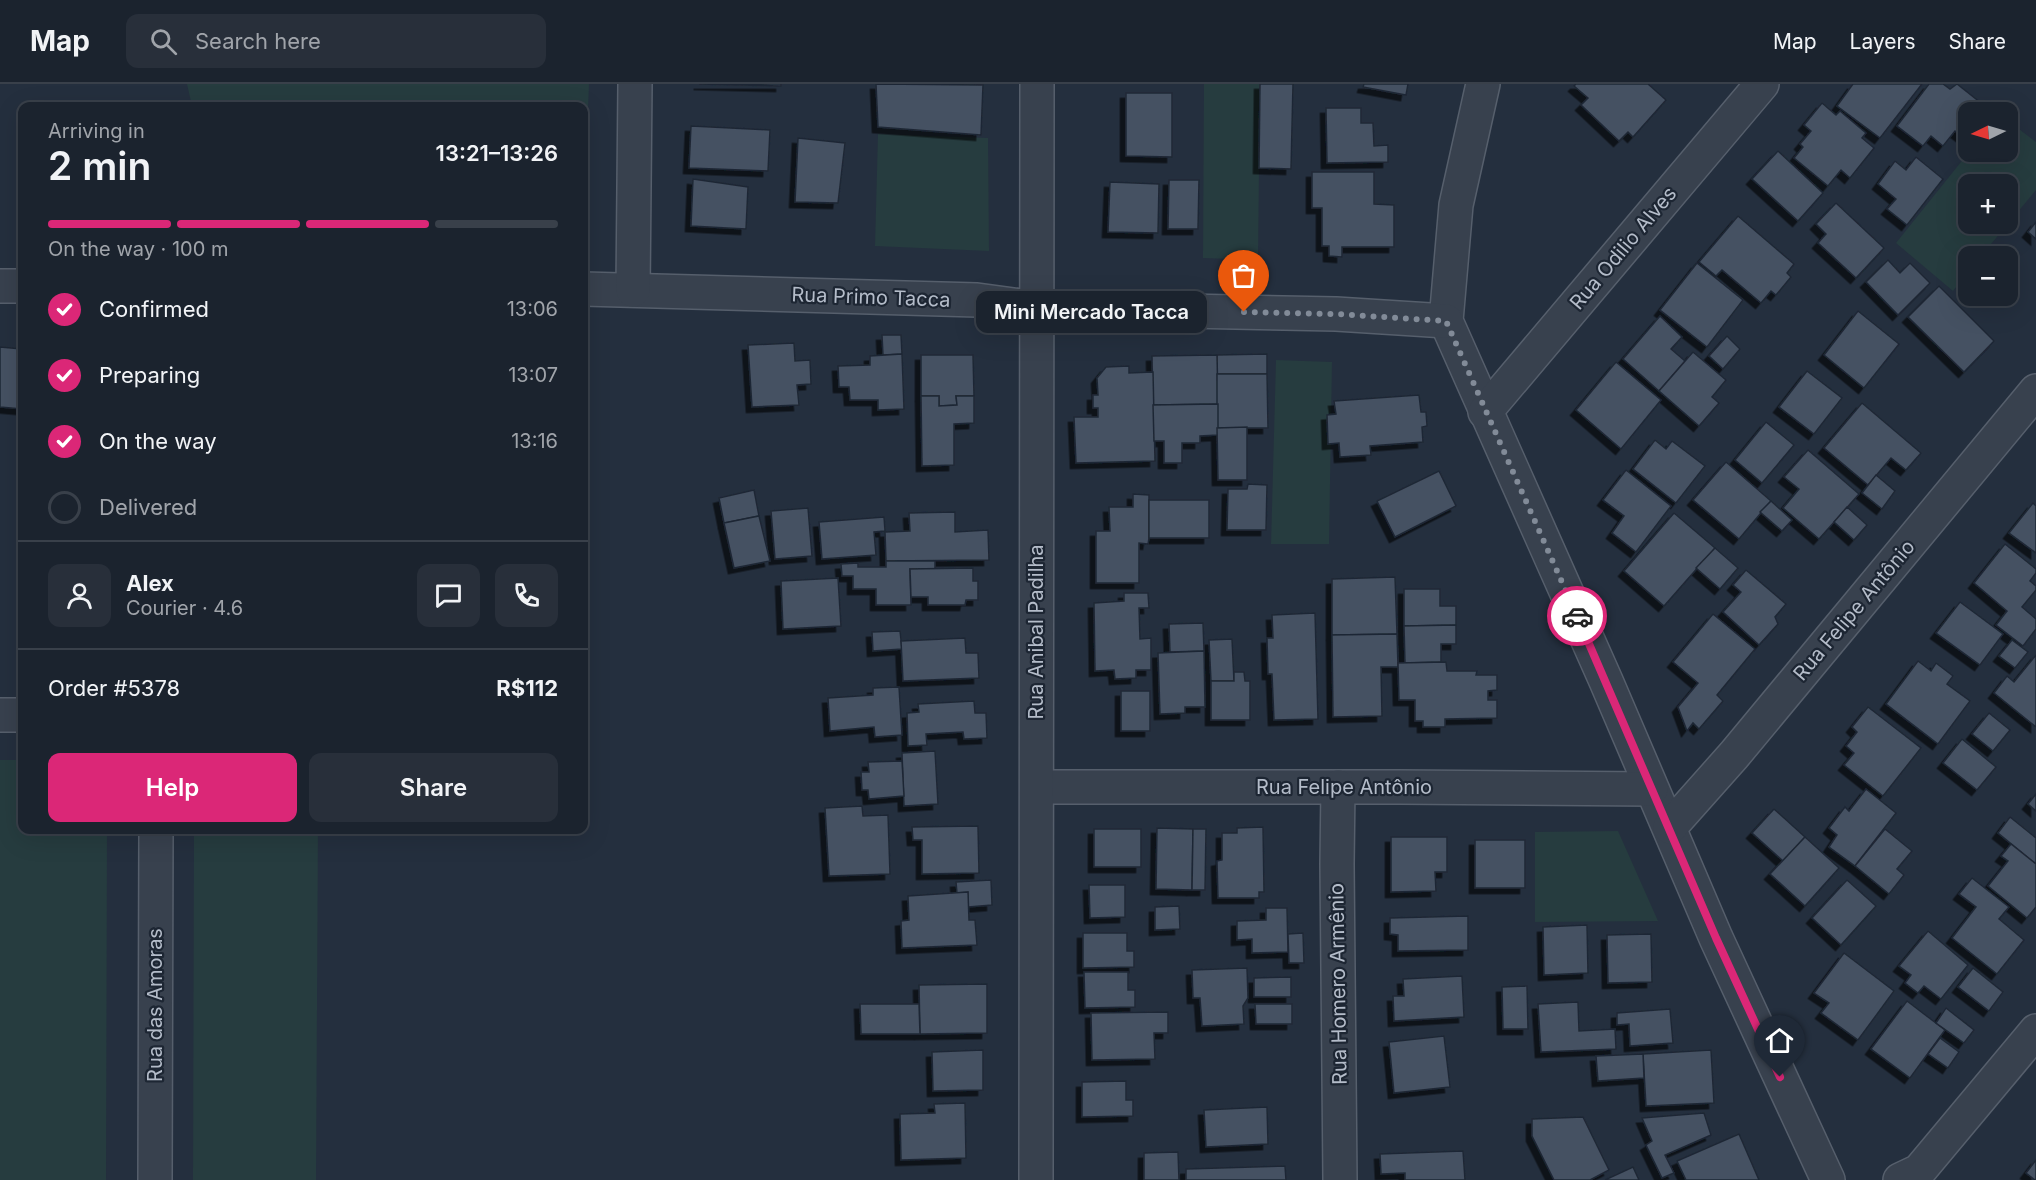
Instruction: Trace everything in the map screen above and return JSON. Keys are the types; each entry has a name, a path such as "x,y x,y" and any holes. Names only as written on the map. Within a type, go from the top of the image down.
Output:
{"street":[{"path":"633,290 635,84"},
{"name":"Rua Anibal Padilha","path":"1036,1180 1037,84"},
{"path":"1483,84 1456,205 1446,321 1606,681 1651,789 1670,827 1716,938 1828,1180"},
{"name":"Rua Odilio Alves","path":"1485,412 1762,84"},
{"path":"0,286 18,286"},
{"name":"Rua Primo Tacca","path":"588,289 977,300 1036,308 1336,314 1446,321"},
{"name":"Rua Felipe Antônio","path":"1670,827 1734,755 2036,391"},
{"path":"0,715 18,715"},
{"name":"Rua Homero Armênio","path":"1338,787 1340,1180"},
{"name":"Rua Felipe Antônio","path":"1037,788 1651,789"},
{"name":"Rua das Amoras","path":"155,1180 156,834"},
{"path":"1900,1180 1919,1171 2036,1031"}],"green space":[{"path":"187,84 589,84 588,110 588,102 191,102"},
{"path":"1204,84 1260,84 1258,260 1203,258"},
{"path":"2018,128 2036,142 2036,190 2018,212 2018,174 1958,174 1958,234 1999,234 1989,246 1958,246 1958,285 1953,291 1896,243 1961,162 2018,162"},
{"path":"878,134 988,138 989,251 875,246"},
{"path":"588,139 590,146 588,239"},
{"path":"1276,360 1332,362 1329,544 1271,544"},
{"path":"0,760 18,760 18,834 107,834 106,1180 0,1180"},
{"path":"1618,831 1658,921 1535,922 1535,832"},
{"path":"194,834 318,834 316,1180 193,1180"}],"building":[{"path":"699,84 781,84 781,86"},
{"path":"876,84 983,85 981,135 878,127"},
{"path":"1260,84 1293,84 1291,169 1259,168"},
{"path":"1364,84 1408,84 1406,95 1363,87"},
{"path":"1576,84 1648,84 1666,100 1633,137 1628,132 1619,141 1581,105 1588,98 1574,86"},
{"path":"1853,84 1922,84 1880,138 1837,106"},
{"path":"1929,84 1943,84 1950,89 1957,84 1980,102 1958,102 1958,133 1955,131 1943,146 1931,136 1923,146 1897,126"},
{"path":"1126,93 1172,93 1172,157 1126,156"},
{"path":"1822,103 1836,115 1840,111 1866,133 1862,138 1874,148 1850,178 1841,170 1828,186 1794,158 1803,147 1800,144 1811,131 1804,125"},
{"path":"1326,108 1361,108 1361,123 1373,123 1374,146 1388,145 1388,162 1327,163"},
{"path":"691,126 770,130 768,171 689,168"},
{"path":"798,138 845,143 838,203 795,202"},
{"path":"1778,151 1823,193 1798,221 1752,179"},
{"path":"1916,157 1943,179 1907,225 1887,209 1896,199 1878,184 1895,161 1906,170"},
{"path":"1312,172 1374,172 1374,204 1394,205 1394,247 1342,247 1342,257 1329,256 1329,246 1322,246 1322,208 1312,208"},
{"path":"693,179 748,187 746,229 691,226"},
{"path":"1169,180 1199,180 1198,229 1168,229"},
{"path":"1110,182 1159,184 1158,233 1108,232"},
{"path":"1836,203 1884,248 1856,278 1818,243 1826,234 1816,224"},
{"path":"1738,216 1794,264 1787,273 1791,277 1776,295 1771,291 1761,303 1722,270 1716,276 1699,262"},
{"path":"2036,222 2036,239 2028,232"},
{"path":"1888,260 1900,273 1910,263 1930,283 1898,315 1866,282"},
{"path":"1697,263 1743,300 1707,347 1660,310"},
{"path":"1939,286 1994,341 1964,372 1908,317"},
{"path":"1858,311 1899,344 1864,388 1824,355"},
{"path":"1660,316 1682,337 1671,349 1685,361 1659,391 1623,359"},
{"path":"882,335 901,335 902,354 883,355"},
{"path":"1727,336 1740,349 1723,369 1709,356"},
{"path":"794,343 795,361 810,360 811,384 797,385 799,405 752,407 748,345"},
{"path":"0,347 18,349 18,409 0,407"},
{"path":"1693,352 1726,380 1712,397 1719,403 1699,426 1659,391"},
{"path":"902,354 904,409 878,410 878,400 850,400 849,387 839,387 838,366 870,365 870,356"},
{"path":"1267,354 1267,374 1217,374 1217,355"},
{"path":"921,355 973,355 974,396 956,396 957,405 939,406 939,396 921,396"},
{"path":"1217,355 1218,404 1153,405 1152,356"},
{"path":"1616,362 1661,400 1621,449 1576,410"},
{"path":"1129,366 1129,373 1153,372 1155,461 1076,463 1074,417 1098,417 1098,408 1093,408 1093,395 1098,395 1097,378 1106,367"},
{"path":"1807,371 1842,398 1814,434 1779,407"},
{"path":"1217,374 1267,374 1268,428 1217,428"},
{"path":"1419,395 1421,412 1426,412 1427,426 1422,427 1423,442 1370,446 1371,455 1340,457 1339,443 1328,444 1327,415 1336,414 1334,401"},
{"path":"921,396 939,396 939,406 957,405 956,396 974,396 974,423 954,424 954,465 922,466"},
{"path":"1862,403 1921,453 1906,470 1891,458 1868,485 1824,448"},
{"path":"1218,404 1218,435 1200,436 1200,443 1182,443 1182,463 1164,463 1164,441 1154,441 1153,405"},
{"path":"1766,422 1794,445 1762,483 1735,460"},
{"path":"1247,427 1247,480 1218,480 1217,428"},
{"path":"1655,440 1666,449 1672,441 1705,466 1676,503 1633,469"},
{"path":"1808,450 1859,494 1819,539 1783,508 1799,489 1784,477"},
{"path":"1726,462 1771,501 1739,539 1693,500"},
{"path":"1626,470 1671,506 1636,552 1612,533 1624,516 1603,500"},
{"path":"1439,471 1456,506 1395,537 1377,501"},
{"path":"1876,475 1895,491 1882,509 1862,493"},
{"path":"1248,484 1267,485 1266,530 1227,530 1228,489 1247,489"},
{"path":"754,490 759,516 724,523 719,498"},
{"path":"1133,494 1149,495 1149,538 1148,544 1139,543 1139,583 1096,583 1096,531 1110,531 1109,507 1133,507"},
{"path":"1149,500 1209,500 1209,538 1149,538"},
{"path":"1771,501 1792,520 1782,531 1760,512"},
{"path":"2033,503 2036,506 2036,553 2009,533"},
{"path":"1847,507 1867,525 1854,540 1834,522"},
{"path":"808,508 812,556 775,559 771,511"},
{"path":"955,512 955,532 988,530 989,560 886,561 885,532 910,531 909,513"},
{"path":"1674,513 1715,548 1664,606 1624,571"},
{"path":"759,516 770,561 734,568 724,523"},
{"path":"884,517 885,531 874,532 876,555 822,559 819,522"},
{"path":"2005,544 2036,569 2030,581 2036,586 2036,590 2022,607 2036,619 2036,629 2023,646 1996,625 2007,611 1974,583"},
{"path":"1715,548 1738,568 1720,589 1696,568"},
{"path":"886,561 935,561 935,569 910,569 911,605 876,605 876,589 853,589 853,576 842,576 841,564 858,563 858,567 886,567"},
{"path":"973,568 973,581 978,581 978,600 966,600 965,605 928,605 928,597 911,597 910,569"},
{"path":"1746,570 1786,604 1775,617 1778,624 1759,645 1723,612 1741,592 1733,585"},
{"path":"1395,577 1397,634 1332,635 1332,579"},
{"path":"838,578 841,626 783,629 781,581"},
{"path":"1404,589 1440,589 1440,606 1456,606 1456,625 1404,626"},
{"path":"1124,593 1148,593 1149,608 1139,608 1140,639 1151,638 1151,670 1136,670 1136,678 1115,679 1114,670 1095,671 1094,603 1124,601"},
{"path":"1960,602 2003,634 1980,665 1936,633"},
{"path":"1315,613 1318,719 1274,720 1272,674 1268,674 1267,638 1273,638 1272,615"},
{"path":"1713,614 1755,649 1717,695 1723,701 1699,729 1693,723 1687,731 1678,707 1698,683 1673,662"},
{"path":"1203,623 1204,651 1170,652 1169,624"},
{"path":"1456,625 1456,644 1441,644 1441,662 1405,663 1404,626"},
{"path":"900,631 902,649 873,651 872,632"},
{"path":"1397,634 1398,667 1381,667 1382,716 1333,717 1332,635"},
{"path":"965,638 966,653 978,653 979,678 903,681 901,641"},
{"path":"1232,639 1234,681 1211,681 1209,640"},
{"path":"2012,640 2028,652 2015,668 1999,656"},
{"path":"1204,651 1205,707 1185,707 1185,713 1160,714 1158,653"},
{"path":"2036,655 2036,727 1994,693 2007,676 2014,682"},
{"path":"1918,661 1931,671 1936,663 1953,676 1947,684 1970,701 1938,744 1886,704"},
{"path":"1446,662 1447,671 1477,671 1476,675 1497,675 1497,690 1488,691 1488,700 1497,700 1497,718 1445,719 1445,727 1423,727 1423,721 1415,721 1415,700 1399,700 1398,663"},
{"path":"1234,672 1244,672 1245,681 1250,681 1250,720 1211,720 1211,681 1234,681"},
{"path":"899,687 902,735 875,737 874,727 830,731 828,698 873,695 873,688"},
{"path":"1121,691 1150,691 1150,731 1121,731"},
{"path":"974,701 975,713 986,713 987,738 964,739 963,732 926,734 927,745 908,746 907,713 919,712 918,704"},
{"path":"1868,707 1921,748 1883,796 1844,765 1854,753 1846,746 1857,732 1852,727"},
{"path":"1989,713 2010,730 1993,751 1972,734"},
{"path":"1962,739 1996,767 1977,790 1943,763"},
{"path":"935,751 938,804 904,806 902,753"},
{"path":"902,761 904,796 869,799 868,790 862,790 861,772 869,772 868,762"},
{"path":"1866,789 1896,813 1855,866 1829,847 1837,835 1829,828 1845,807 1849,811"},
{"path":"2036,794 2036,811 2028,804"},
{"path":"862,806 863,816 888,815 890,874 829,876 825,808"},
{"path":"1774,809 1805,837 1783,861 1752,833"},
{"path":"2010,817 2036,838 2036,864 1998,833"},
{"path":"978,826 979,873 922,874 922,840 913,840 912,827"},
{"path":"1263,827 1264,892 1259,892 1259,898 1218,898 1217,861 1222,860 1222,833 1237,833 1237,828"},
{"path":"1157,828 1193,829 1192,890 1156,889"},
{"path":"1094,829 1141,829 1141,867 1094,867"},
{"path":"1193,829 1206,829 1205,890 1192,890"},
{"path":"1885,829 1912,851 1897,869 1904,875 1889,894 1855,866"},
{"path":"1391,837 1447,837 1447,872 1435,872 1436,891 1391,892"},
{"path":"1805,837 1839,868 1805,906 1770,874"},
{"path":"1475,840 1525,840 1525,888 1475,888"},
{"path":"2011,844 2036,864 2036,907 2027,918 1988,886 2008,861 2001,856"},
{"path":"1972,878 2009,907 1999,919 2024,940 1997,974 1952,938 1976,907 1959,894"},
{"path":"991,880 992,905 968,907 968,892 957,893 956,882"},
{"path":"1847,880 1876,906 1841,945 1812,918"},
{"path":"1089,885 1125,885 1125,917 1090,918"},
{"path":"968,892 969,920 975,920 977,945 902,948 901,921 909,920 908,896"},
{"path":"1179,906 1180,929 1155,930 1155,907"},
{"path":"1266,908 1287,908 1288,952 1252,953 1252,939 1237,940 1237,921 1266,920"},
{"path":"1468,916 1468,950 1398,951 1398,935 1390,934 1390,918"},
{"path":"1587,925 1588,973 1544,975 1543,927"},
{"path":"1928,931 1968,965 1941,999 1924,986 1918,993 1905,983 1911,975 1899,966"},
{"path":"1083,933 1127,933 1127,951 1134,951 1134,967 1083,968"},
{"path":"1303,933 1304,963 1289,963 1288,934"},
{"path":"1651,934 1652,982 1608,983 1607,935"},
{"path":"1844,953 1894,991 1858,1040 1821,1013 1829,1003 1814,993"},
{"path":"1247,968 1248,998 1243,1006 1244,1024 1202,1026 1200,998 1193,998 1192,970"},
{"path":"1973,968 2003,992 1989,1011 1958,987"},
{"path":"1084,972 1128,972 1128,990 1135,990 1135,1007 1085,1008"},
{"path":"1462,976 1464,1017 1394,1021 1393,996 1404,996 1403,979"},
{"path":"1291,977 1291,997 1254,997 1254,978"},
{"path":"987,984 987,1033 920,1034 919,985"},
{"path":"1527,986 1528,1029 1503,1029 1502,987"},
{"path":"1907,1001 1945,1030 1910,1078 1871,1049"},
{"path":"1578,1002 1579,1031 1615,1029 1616,1049 1541,1052 1538,1004"},
{"path":"860,1004 919,1004 920,1034 861,1034"},
{"path":"1255,1004 1292,1004 1292,1024 1256,1024"},
{"path":"1946,1008 1974,1030 1964,1043 1936,1023"},
{"path":"1670,1009 1673,1043 1630,1046 1629,1024 1617,1025 1617,1013"},
{"path":"1168,1012 1168,1033 1154,1033 1155,1059 1092,1060 1091,1013"},
{"path":"1444,1036 1450,1087 1394,1093 1389,1042"},
{"path":"1940,1038 1959,1052 1948,1068 1928,1054"},
{"path":"983,1050 983,1090 933,1091 932,1052"},
{"path":"1711,1050 1714,1103 1646,1106 1643,1054"},
{"path":"1643,1054 1644,1078 1598,1081 1596,1056"},
{"path":"1126,1081 1126,1100 1133,1100 1133,1116 1082,1117 1082,1082"},
{"path":"965,1103 966,1158 901,1160 900,1114 935,1113 934,1104"},
{"path":"1267,1107 1268,1144 1206,1147 1204,1110"},
{"path":"1704,1113 1711,1135 1665,1155 1674,1173 1662,1178 1646,1145 1652,1141 1642,1118"},
{"path":"1583,1117 1609,1170 1590,1180 1554,1180 1532,1136 1532,1119"},
{"path":"1739,1134 1759,1180 1686,1180 1677,1161"},
{"path":"1463,1151 1465,1180 1405,1180 1405,1173 1381,1174 1380,1154"},
{"path":"1178,1152 1179,1180 1144,1180 1144,1153"},
{"path":"2036,1160 2036,1180 2035,1180 2026,1173"},
{"path":"1285,1166 1286,1180 1186,1180 1186,1169"},
{"path":"1633,1167 1639,1180 1605,1180"}],"way so far":[{"path":"1244,312 1336,314 1446,321 1577,616"}],"place":[{"name":"Mini Mercado Tacca","path":"1244,312"}],"route":[{"path":"1577,616 1716,938 1780,1077"}]}
